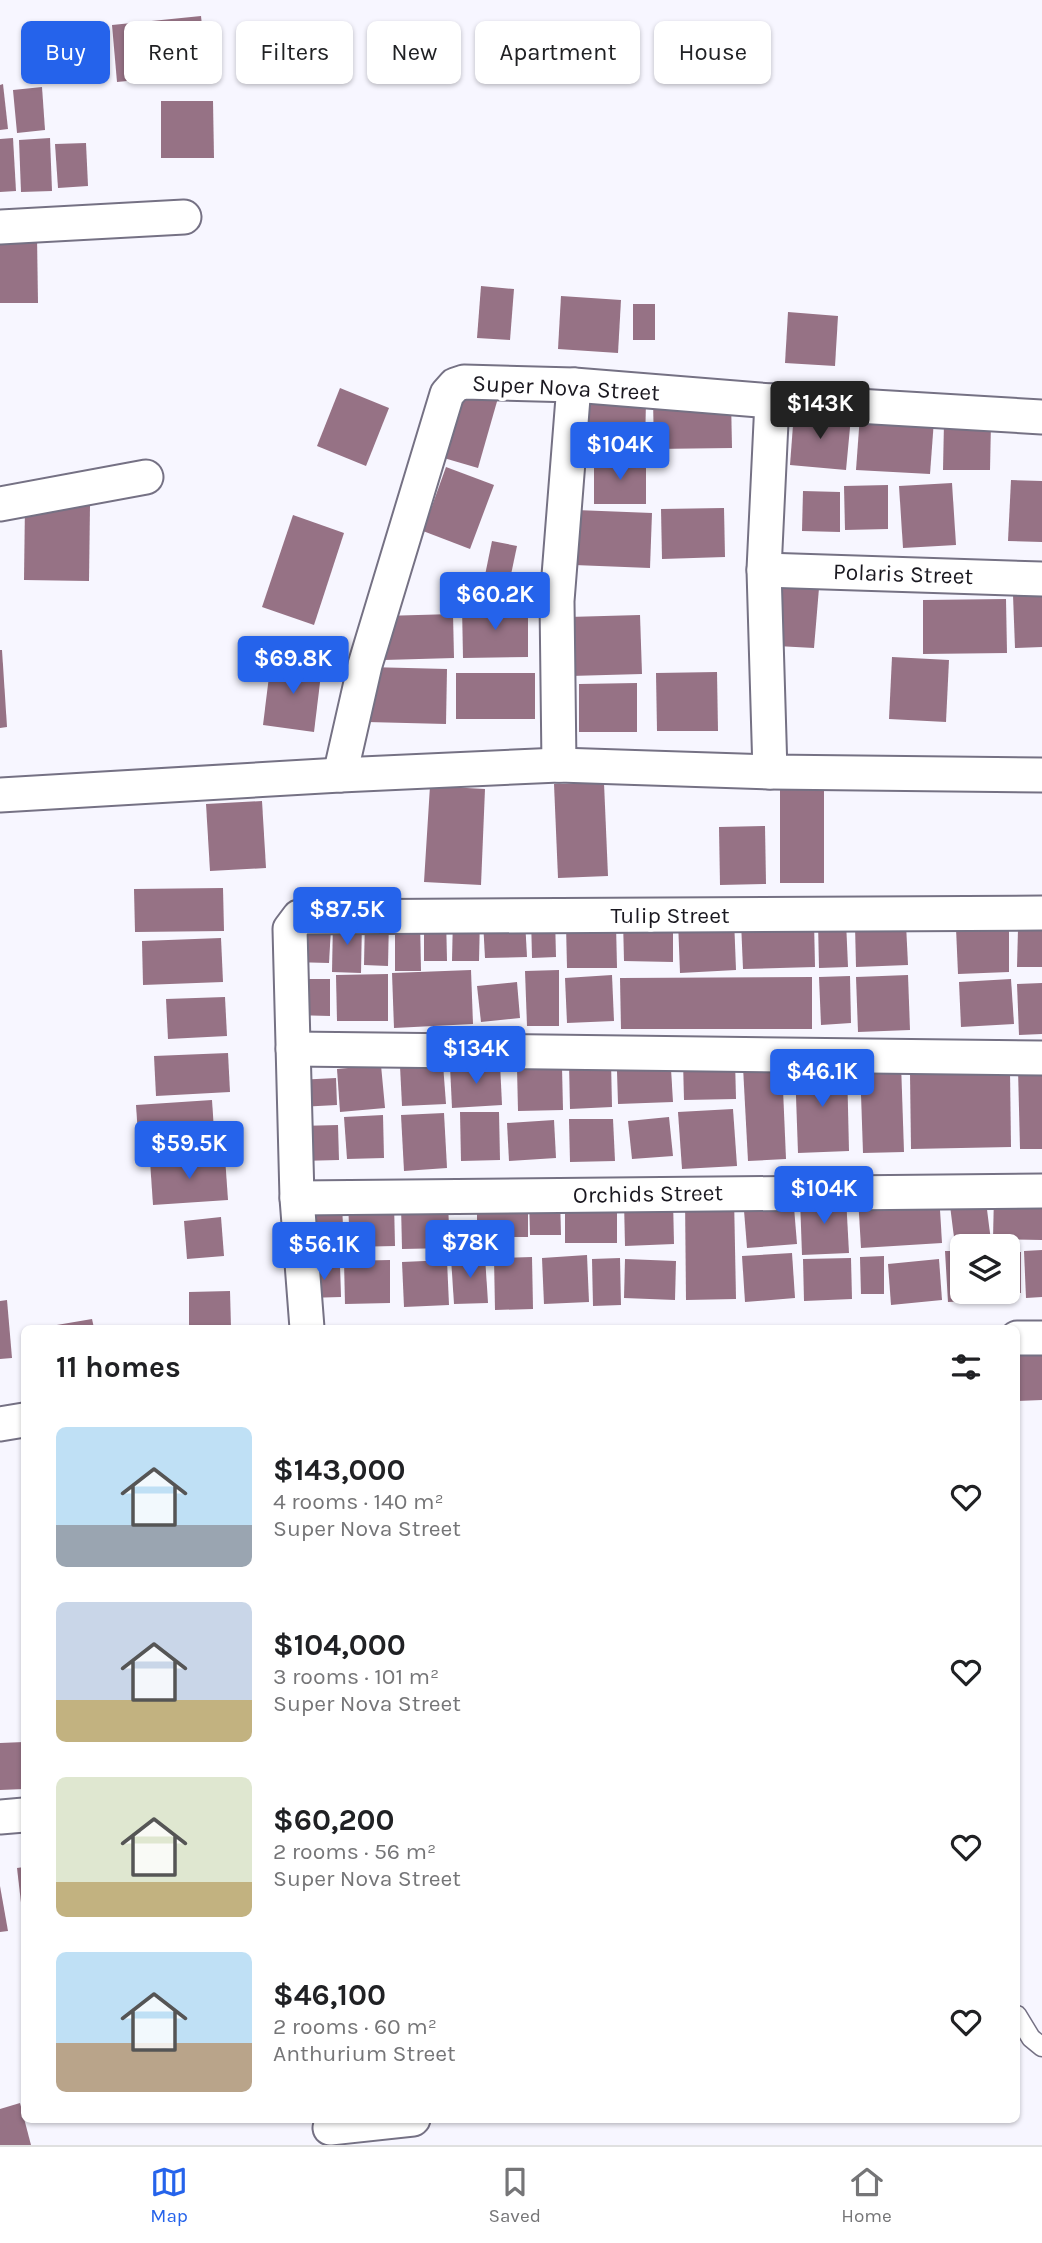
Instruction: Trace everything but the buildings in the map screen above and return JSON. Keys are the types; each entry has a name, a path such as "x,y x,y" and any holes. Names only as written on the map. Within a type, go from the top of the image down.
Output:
{"street":[{"path":"0,227 184,217"},
{"name":"Super Nova Street","path":"340,775 365,665 447,394 455,385 464,382 574,385 772,401 1042,417"},
{"path":"559,765 557,601 574,385"},
{"path":"770,772 764,570 772,401"},
{"path":"0,504 146,477"},
{"name":"Polaris Street","path":"764,570 1042,579"},
{"path":"0,795 559,765 770,772 1042,775"},
{"name":"Tulip Street","path":"293,1049 290,929 299,917 1042,913"},
{"path":"307,1325 297,1198 293,1049 1042,1058"},
{"name":"Orchids Street","path":"297,1198 1042,1191"},
{"path":"1020,1338 1042,1338"},
{"path":"0,1424 21,1420"},
{"path":"0,1817 21,1815"},
{"path":"330,2131 385,2123"}],"lane":[{"path":"1020,2020 1031,2038 1042,2047"}]}
